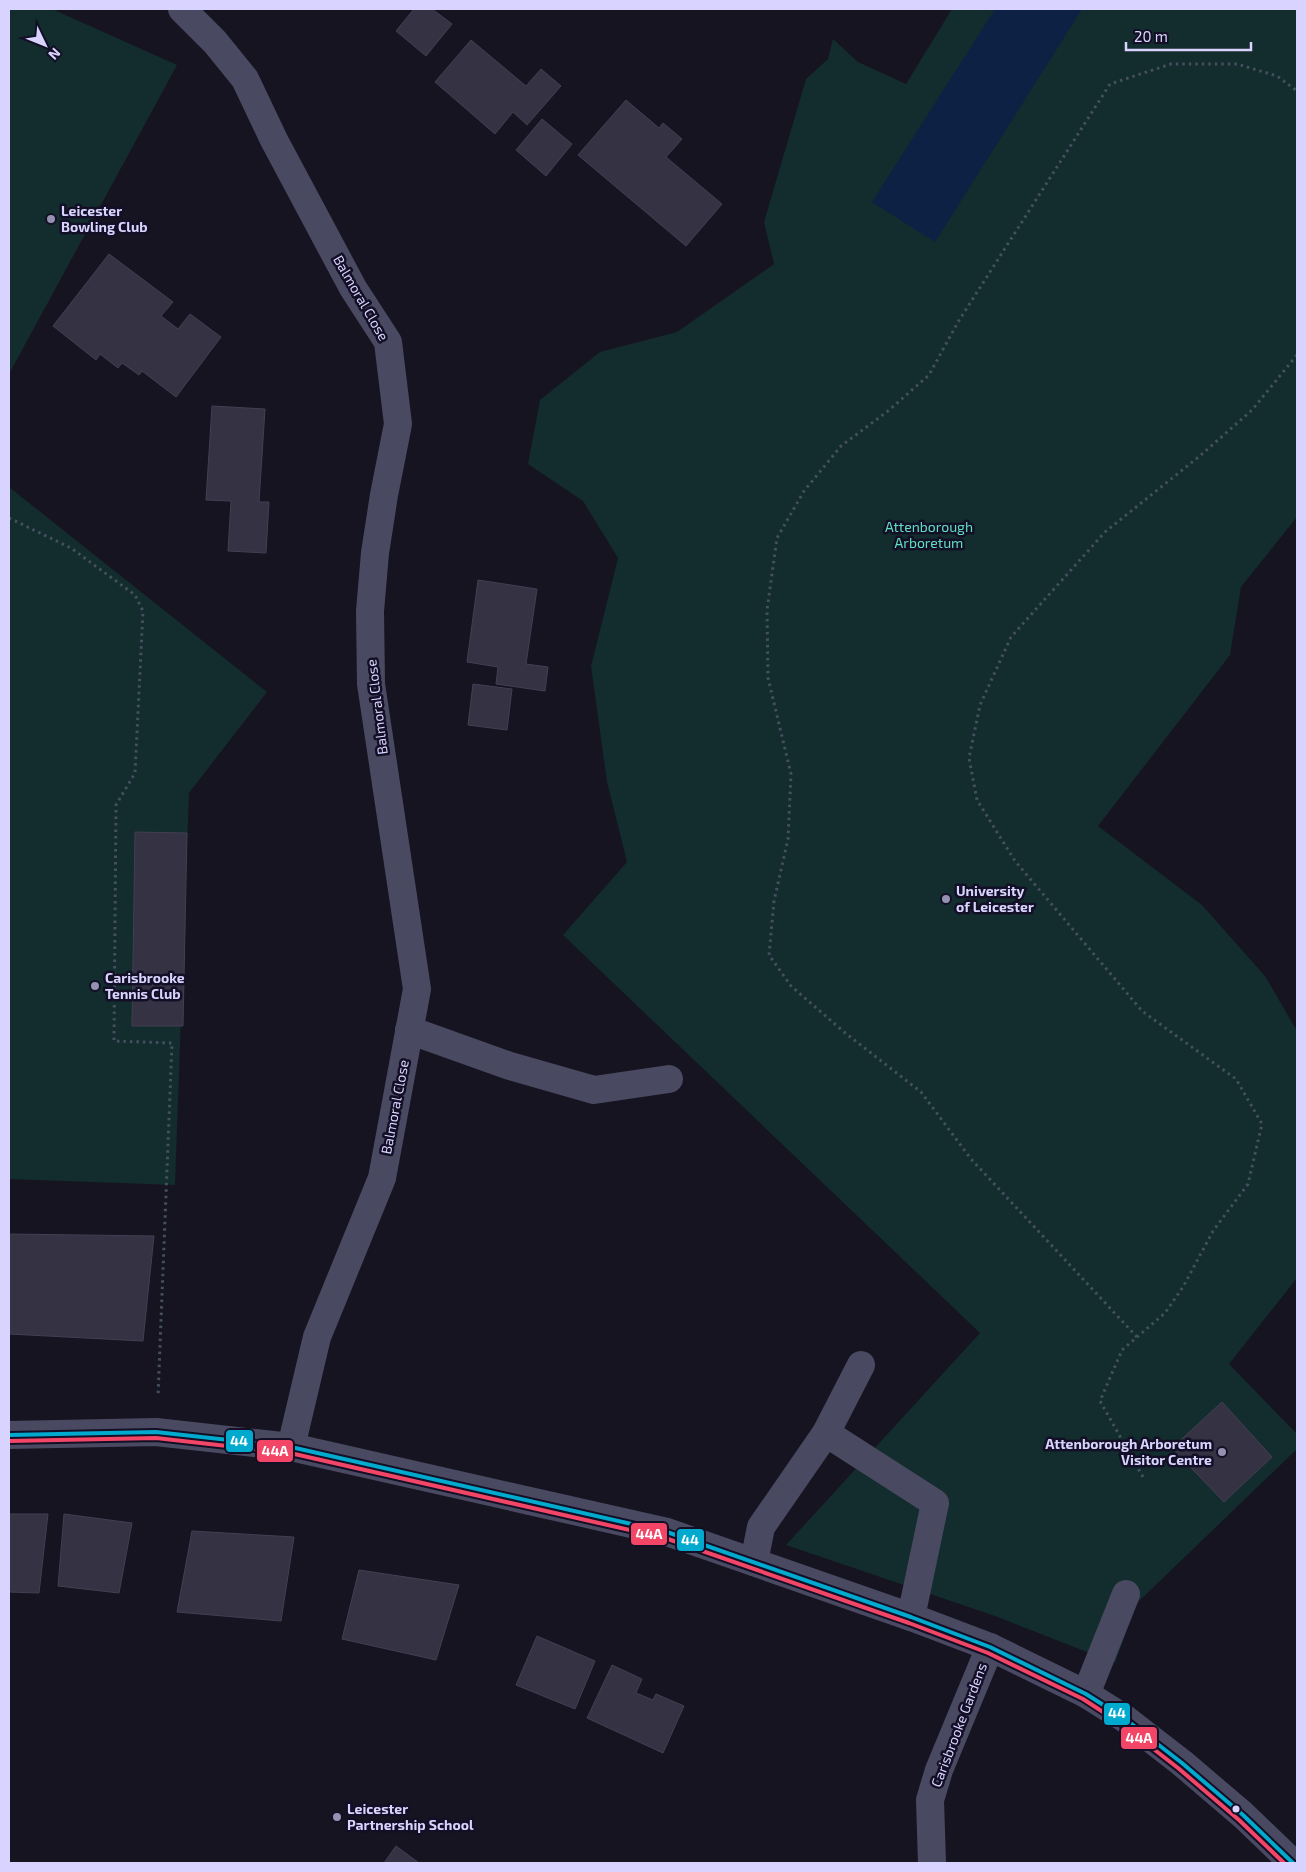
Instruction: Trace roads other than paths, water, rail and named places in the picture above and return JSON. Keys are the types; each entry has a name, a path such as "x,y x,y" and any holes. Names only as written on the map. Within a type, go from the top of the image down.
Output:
{"street":[{"name":"Balmoral Close","path":"182,9 215,42 245,79 274,140 353,288 388,342 398,424 384,494 376,553 370,611 371,684 417,989 382,1178 317,1337 291,1447"},
{"path":"410,1030 510,1066 594,1090 669,1079"},
{"path":"754,1562 761,1527 826,1433 861,1365"},
{"path":"9,1435 156,1432 291,1447 666,1532 910,1617 990,1647 1086,1694 1124,1718 1182,1763 1243,1815 1293,1863"},
{"path":"826,1433 935,1503 910,1617"},
{"path":"1086,1694 1126,1594"},
{"name":"Carisbrooke Gardens","path":"932,1863 930,1809 932,1793 939,1770 990,1647"}],"water":[{"path":"995,9 1082,9 935,242 872,202"}],"place":[{"name":"Leicester Bowling Club","path":"51,219"},
{"name":"University of Leicester","path":"946,899"},
{"name":"Carisbrooke Tennis Club","path":"95,986"},
{"name":"Attenborough Arboretum Visitor Centre","path":"1222,1452"},
{"name":"Leicester Partnership School","path":"337,1817"}],"park label":[{"name":"Attenborough Arboretum","path":"929,536"}]}
